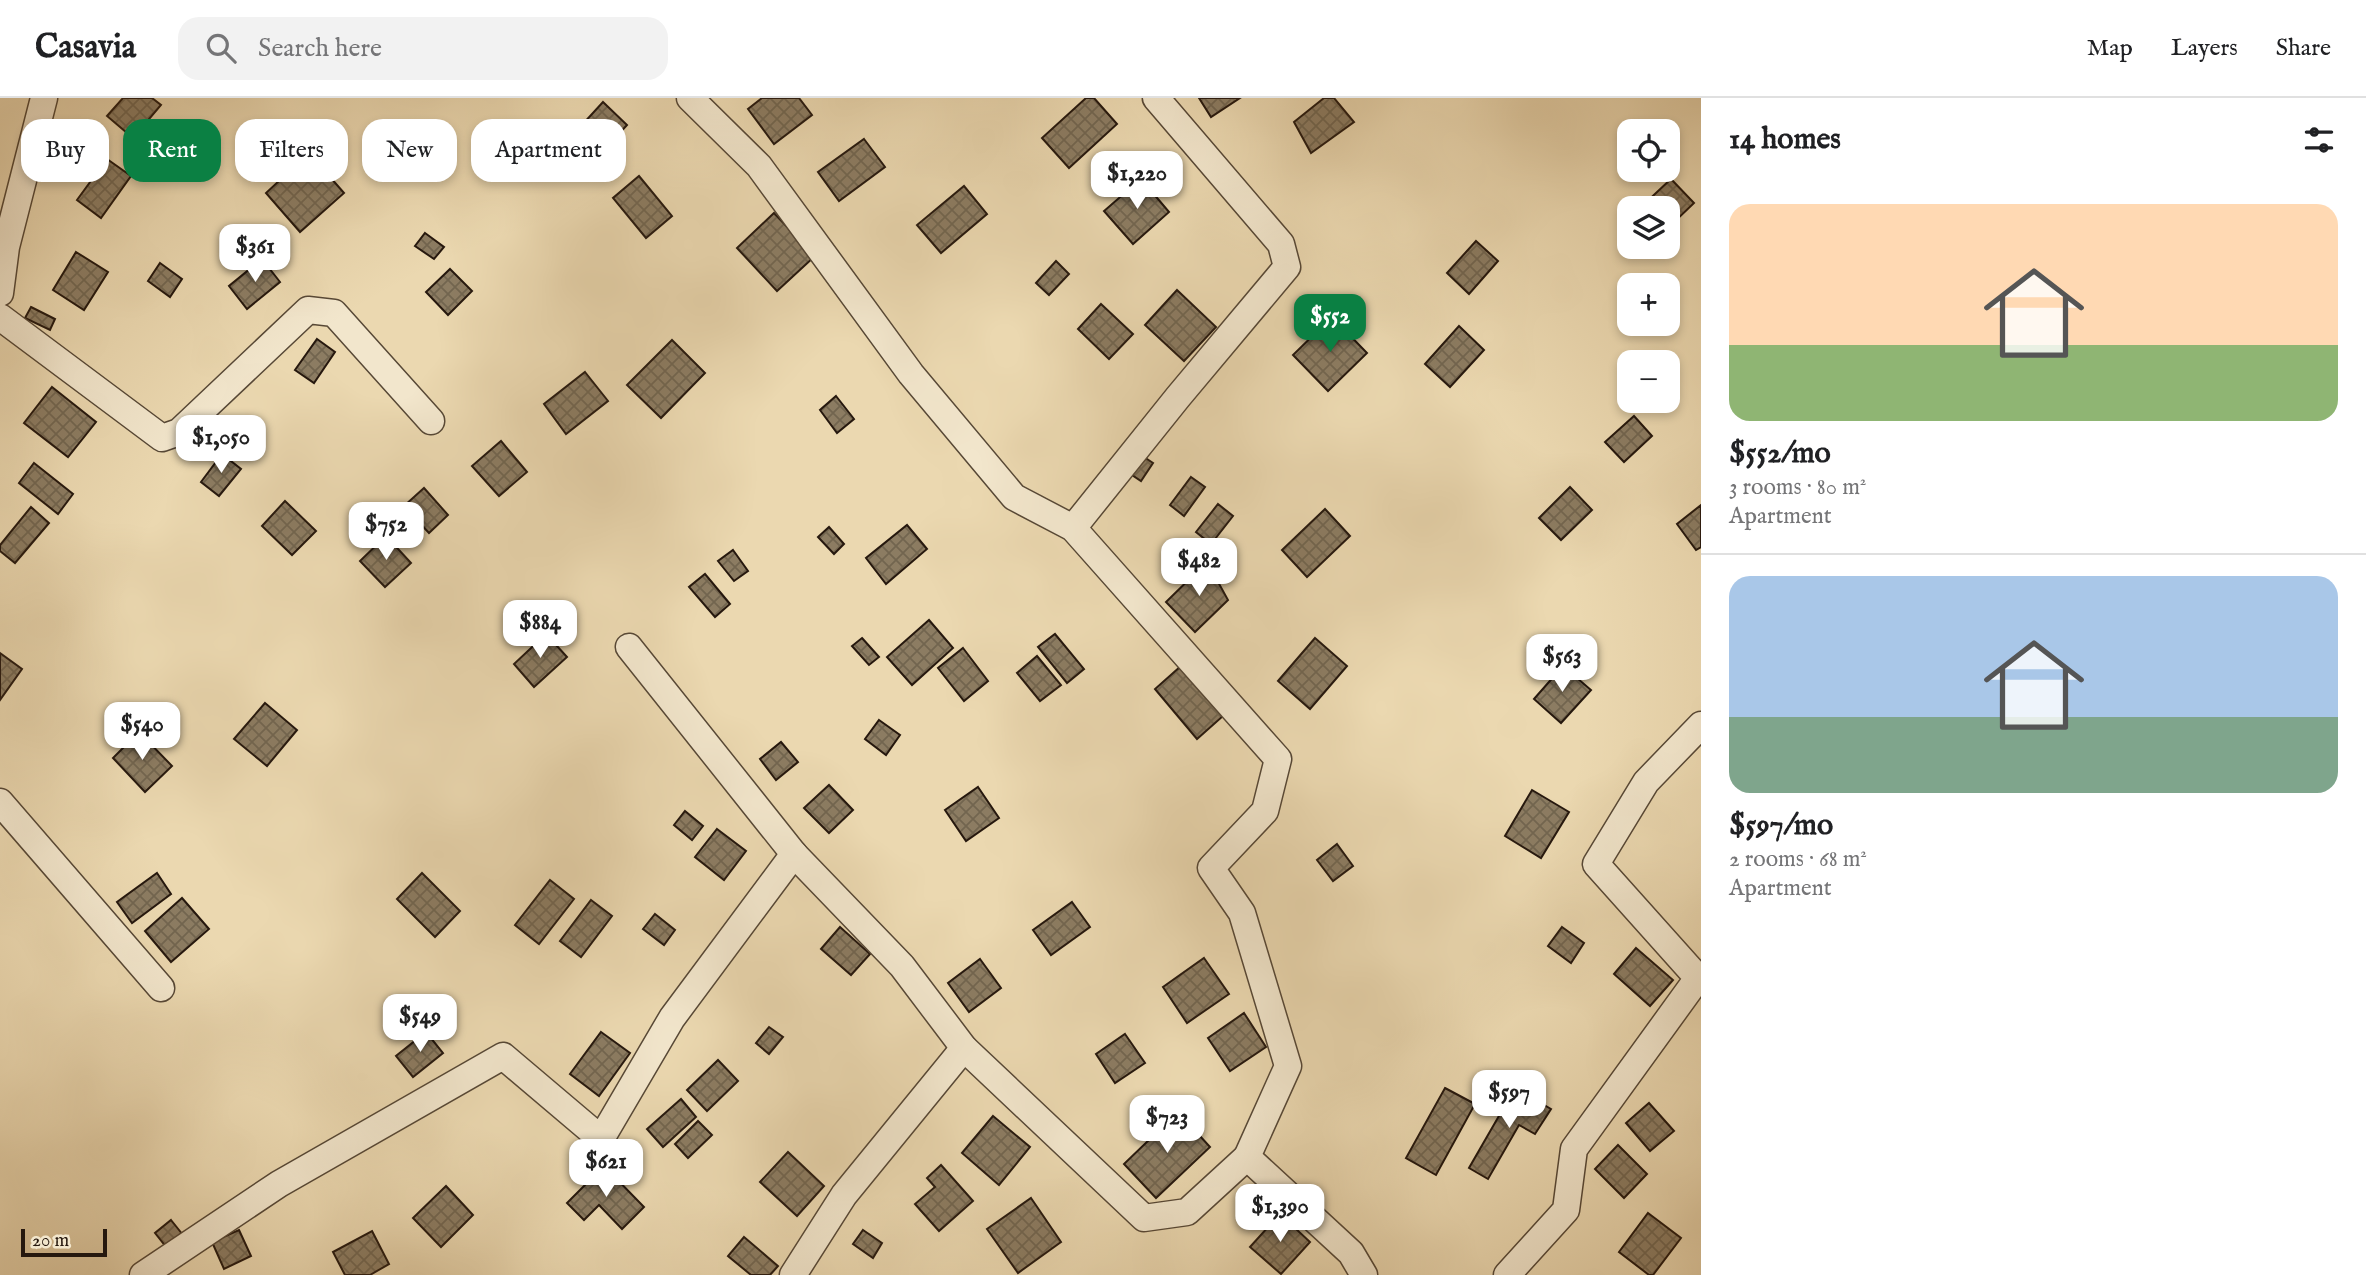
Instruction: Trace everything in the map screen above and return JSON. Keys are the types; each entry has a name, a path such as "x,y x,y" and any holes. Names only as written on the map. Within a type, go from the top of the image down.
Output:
{"street":[{"path":"0,293 6,247 44,98"},
{"path":"629,647 794,854 902,966 964,1048 1144,1218 1186,1212 1247,1157 1288,1066 1242,913 1211,868 1265,811 1278,759 1073,528 1014,497 911,374 759,166 690,98"},
{"path":"1073,528 1287,267 1281,244 1156,98"},
{"path":"0,317 162,438 179,432 308,310 334,313 431,421"},
{"path":"1507,1275 1566,1210 1574,1149 1698,978 1595,864 1646,782 1701,725"},
{"path":"0,802 161,988"},
{"path":"143,1275 279,1184 503,1056 601,1139 672,1018 794,854"},
{"path":"793,1275 844,1195 964,1048"},
{"path":"1247,1157 1351,1253 1364,1275"}],"building":[{"path":"123,98 152,98 161,105 149,119 123,119 123,130 107,116"},
{"path":"762,98 799,98 812,115 774,144 748,109"},
{"path":"1086,98 1094,98 1117,124 1069,168 1042,138"},
{"path":"1199,98 1240,98 1211,117"},
{"path":"1324,98 1334,98 1354,122 1311,153 1294,122"},
{"path":"603,102 621,119 587,119"},
{"path":"864,139 885,167 839,201 818,172"},
{"path":"109,160 123,170 123,182 127,182 101,218 77,200 90,182 109,182"},
{"path":"639,176 672,216 646,238 613,198"},
{"path":"1141,179 1169,212 1133,244 1104,211"},
{"path":"278,182 334,182 344,193 300,232 266,193"},
{"path":"1668,182 1674,182 1694,203 1680,216 1680,196 1653,196"},
{"path":"964,186 987,214 941,253 917,225"},
{"path":"774,213 815,256 777,291 737,248"},
{"path":"425,233 444,247 434,259 415,246"},
{"path":"1476,241 1498,261 1469,294 1447,273"},
{"path":"76,252 108,272 84,310 53,290"},
{"path":"262,259 280,282 247,309 229,286"},
{"path":"1056,261 1069,274 1049,295 1036,283"},
{"path":"160,263 182,279 170,297 148,281"},
{"path":"450,269 472,291 448,315 426,292"},
{"path":"1177,290 1216,327 1184,361 1145,325"},
{"path":"1101,304 1133,334 1109,359 1078,329"},
{"path":"31,307 55,319 50,330 25,318"},
{"path":"1332,317 1367,353 1328,391 1293,355"},
{"path":"1459,326 1484,350 1450,387 1425,364"},
{"path":"317,339 335,352 314,383 295,370"},
{"path":"672,340 705,373 661,418 627,385"},
{"path":"585,372 608,401 566,434 544,404"},
{"path":"52,387 96,422 68,457 24,423"},
{"path":"836,396 854,419 837,433 820,410"},
{"path":"1634,416 1652,436 1624,462 1605,442"},
{"path":"501,441 527,472 499,496 472,466"},
{"path":"222,454 241,469 219,496 201,482"},
{"path":"1141,455 1153,463 1141,481 1129,473"},
{"path":"34,463 73,494 58,514 19,483"},
{"path":"1191,477 1205,487 1184,516 1170,505"},
{"path":"1570,487 1592,510 1561,540 1539,518"},
{"path":"424,488 448,515 429,533 404,506"},
{"path":"285,501 316,531 292,555 262,526"},
{"path":"1218,504 1233,516 1211,544 1196,532"},
{"path":"1701,505 1701,547 1696,550 1677,524"},
{"path":"31,507 49,523 15,563 0,551 0,545"},
{"path":"1325,509 1350,536 1307,577 1282,550"},
{"path":"907,525 927,549 886,584 866,558"},
{"path":"829,527 844,544 834,554 818,537"},
{"path":"386,536 411,563 385,587 360,561"},
{"path":"733,550 748,571 734,581 718,561"},
{"path":"1207,562 1228,600 1195,632 1166,602"},
{"path":"705,574 730,604 715,617 689,587"},
{"path":"929,620 953,648 912,685 887,657"},
{"path":"546,634 567,657 534,687 514,664"},
{"path":"1055,634 1084,669 1067,683 1038,647"},
{"path":"862,638 879,657 869,665 852,646"},
{"path":"1315,638 1347,666 1310,709 1278,681"},
{"path":"963,648 988,681 964,701 938,668"},
{"path":"0,653 22,669 0,700"},
{"path":"1037,656 1061,685 1040,701 1017,673"},
{"path":"1181,666 1223,716 1197,739 1155,689"},
{"path":"1563,666 1591,690 1561,723 1534,699"},
{"path":"265,703 297,730 267,766 234,739"},
{"path":"879,720 900,735 886,755 865,739"},
{"path":"139,732 172,766 145,792 113,758"},
{"path":"781,742 798,762 776,780 760,759"},
{"path":"829,785 853,810 829,833 804,808"},
{"path":"978,787 999,818 966,841 945,810"},
{"path":"1532,790 1569,812 1541,858 1505,836"},
{"path":"685,811 703,826 692,840 674,825"},
{"path":"717,829 746,851 724,880 695,857"},
{"path":"1337,844 1353,866 1333,881 1317,860"},
{"path":"157,873 171,894 132,923 117,902"},
{"path":"422,873 460,911 435,937 397,899"},
{"path":"550,880 574,899 539,944 515,925"},
{"path":"182,898 209,929 171,962 145,931"},
{"path":"591,900 612,916 581,957 560,941"},
{"path":"1072,902 1090,927 1051,955 1033,930"},
{"path":"655,914 675,930 664,945 643,929"},
{"path":"840,927 870,954 851,975 821,949"},
{"path":"1562,927 1584,943 1571,963 1548,946"},
{"path":"1636,948 1673,980 1650,1006 1614,974"},
{"path":"1204,958 1229,994 1187,1023 1163,987"},
{"path":"980,959 1001,988 969,1012 948,983"},
{"path":"1244,1013 1266,1047 1230,1071 1208,1038"},
{"path":"769,1027 783,1037 769,1054 756,1043"},
{"path":"426,1032 443,1053 413,1077 396,1056"},
{"path":"601,1032 630,1053 599,1096 570,1074"},
{"path":"1125,1034 1145,1063 1115,1083 1096,1054"},
{"path":"718,1060 738,1081 707,1111 687,1090"},
{"path":"1445,1088 1475,1104 1436,1175 1406,1158"},
{"path":"1515,1088 1551,1109 1535,1134 1519,1125 1488,1179 1469,1168"},
{"path":"681,1099 696,1117 663,1147 647,1129"},
{"path":"1649,1103 1674,1131 1650,1151 1626,1123"},
{"path":"1178,1112 1210,1147 1156,1198 1124,1164"},
{"path":"993,1116 1030,1147 999,1185 962,1153"},
{"path":"698,1121 712,1135 688,1158 675,1144"},
{"path":"1618,1145 1647,1174 1624,1198 1595,1169"},
{"path":"788,1152 824,1186 797,1216 760,1182"},
{"path":"941,1165 973,1201 939,1231 915,1204 935,1187 927,1178"},
{"path":"604,1166 644,1207 622,1229 599,1205 584,1220 567,1203"},
{"path":"446,1186 473,1215 441,1247 413,1218"},
{"path":"1031,1198 1061,1242 1018,1273 987,1229"},
{"path":"1648,1213 1681,1238 1653,1275 1649,1275 1619,1252"},
{"path":"1280,1214 1310,1242 1281,1274 1250,1247"},
{"path":"171,1220 183,1235 167,1248 155,1233"},
{"path":"239,1230 251,1256 224,1269 212,1242"},
{"path":"863,1230 882,1243 873,1258 853,1244"},
{"path":"372,1231 389,1264 370,1275 345,1275 333,1252"},
{"path":"744,1237 778,1266 770,1275 751,1275 728,1256"}]}
